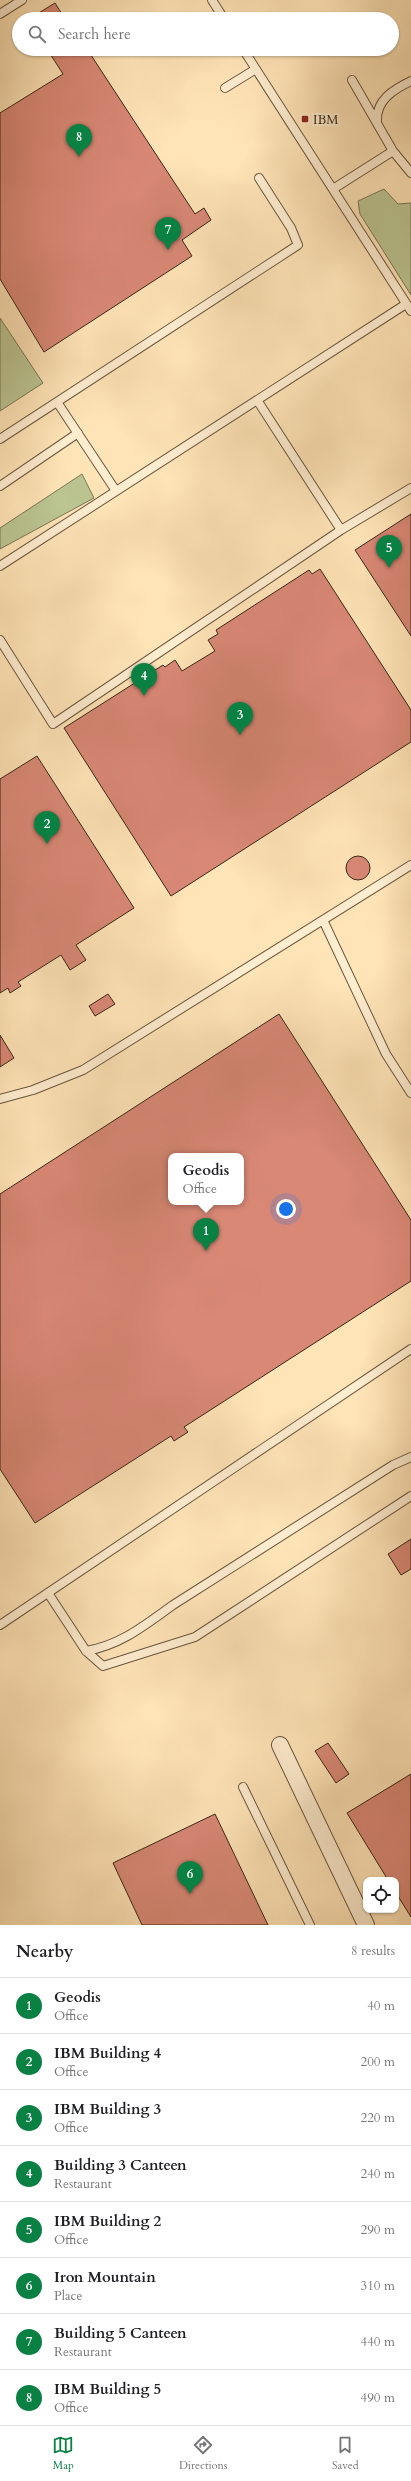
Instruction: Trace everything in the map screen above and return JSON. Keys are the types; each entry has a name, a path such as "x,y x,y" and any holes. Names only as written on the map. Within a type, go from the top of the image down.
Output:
{"street":[{"path":"280,1746 366,1925"}],"lane":[{"path":"0,14 22,0"},
{"path":"212,0 220,12"},
{"path":"0,566 257,400 409,308 248,56"},
{"path":"225,88 256,69"},
{"path":"352,80 393,151 411,173"},
{"path":"377,122 378,108 383,99 411,82"},
{"path":"333,189 393,151"},
{"path":"0,439 298,245 291,228 259,178"},
{"path":"257,400 341,530"},
{"path":"57,402 116,491"},
{"path":"0,486 78,433"},
{"path":"0,640 54,724 341,530 411,488"},
{"path":"0,1099 33,1090 83,1070 411,865"},
{"path":"324,920 386,1054 411,1093"},
{"path":"0,1625 411,1349"},
{"path":"86,1651 107,1647 139,1629 173,1605 394,1465 411,1457"},
{"path":"48,1593 86,1651 103,1666 195,1637 411,1496"},
{"path":"243,1787 310,1925"}],"green space":[{"path":"384,189 398,204 411,203 411,295 360,214 358,201"},
{"path":"0,318 43,383 0,411"},
{"path":"82,474 94,498 0,549 0,528"}],"building":[{"path":"55,3 61,12 40,12"},
{"path":"51,56 92,56 195,214 204,208 211,220 182,240 192,256 44,352 0,279 0,113 63,74"},
{"path":"411,514 411,636 355,550"},
{"path":"320,569 411,710 411,742 171,896 64,728 163,665 165,667 175,660 182,671 215,651 208,640 218,634 216,630 309,570 312,574"},
{"path":"37,756 134,908 76,945 86,960 70,970 61,955 18,982 21,986 10,993 8,988 0,993 0,779"},
{"path":"358,856 367,859 370,868 367,877 358,880 349,877 346,868 349,859"},
{"path":"108,994 115,1004 95,1016 89,1006"},
{"path":"279,1014 411,1220 411,1281 184,1427 188,1432 174,1441 171,1436 35,1523 0,1469 0,1194"},
{"path":"0,1035 14,1058 0,1067"},
{"path":"411,1539 411,1569 401,1575 388,1554"},
{"path":"328,1743 349,1774 336,1783 315,1751"},
{"path":"411,1774 411,1917 399,1898 399,1877 386,1877 347,1813"},
{"path":"215,1814 268,1925 142,1925 113,1863"}],"place":[{"name":"IBM","path":"305,119"},
{"name":"IBM Building 5","path":"79,157"},
{"name":"Building 5 Canteen","path":"168,250"},
{"name":"IBM Building 2","path":"389,568"},
{"name":"Building 3 Canteen","path":"144,696"},
{"name":"IBM Building 3","path":"240,735"},
{"name":"IBM Building 4","path":"47,844"},
{"name":"Geodis","path":"206,1251"},
{"name":"Iron Mountain","path":"190,1894"}]}
